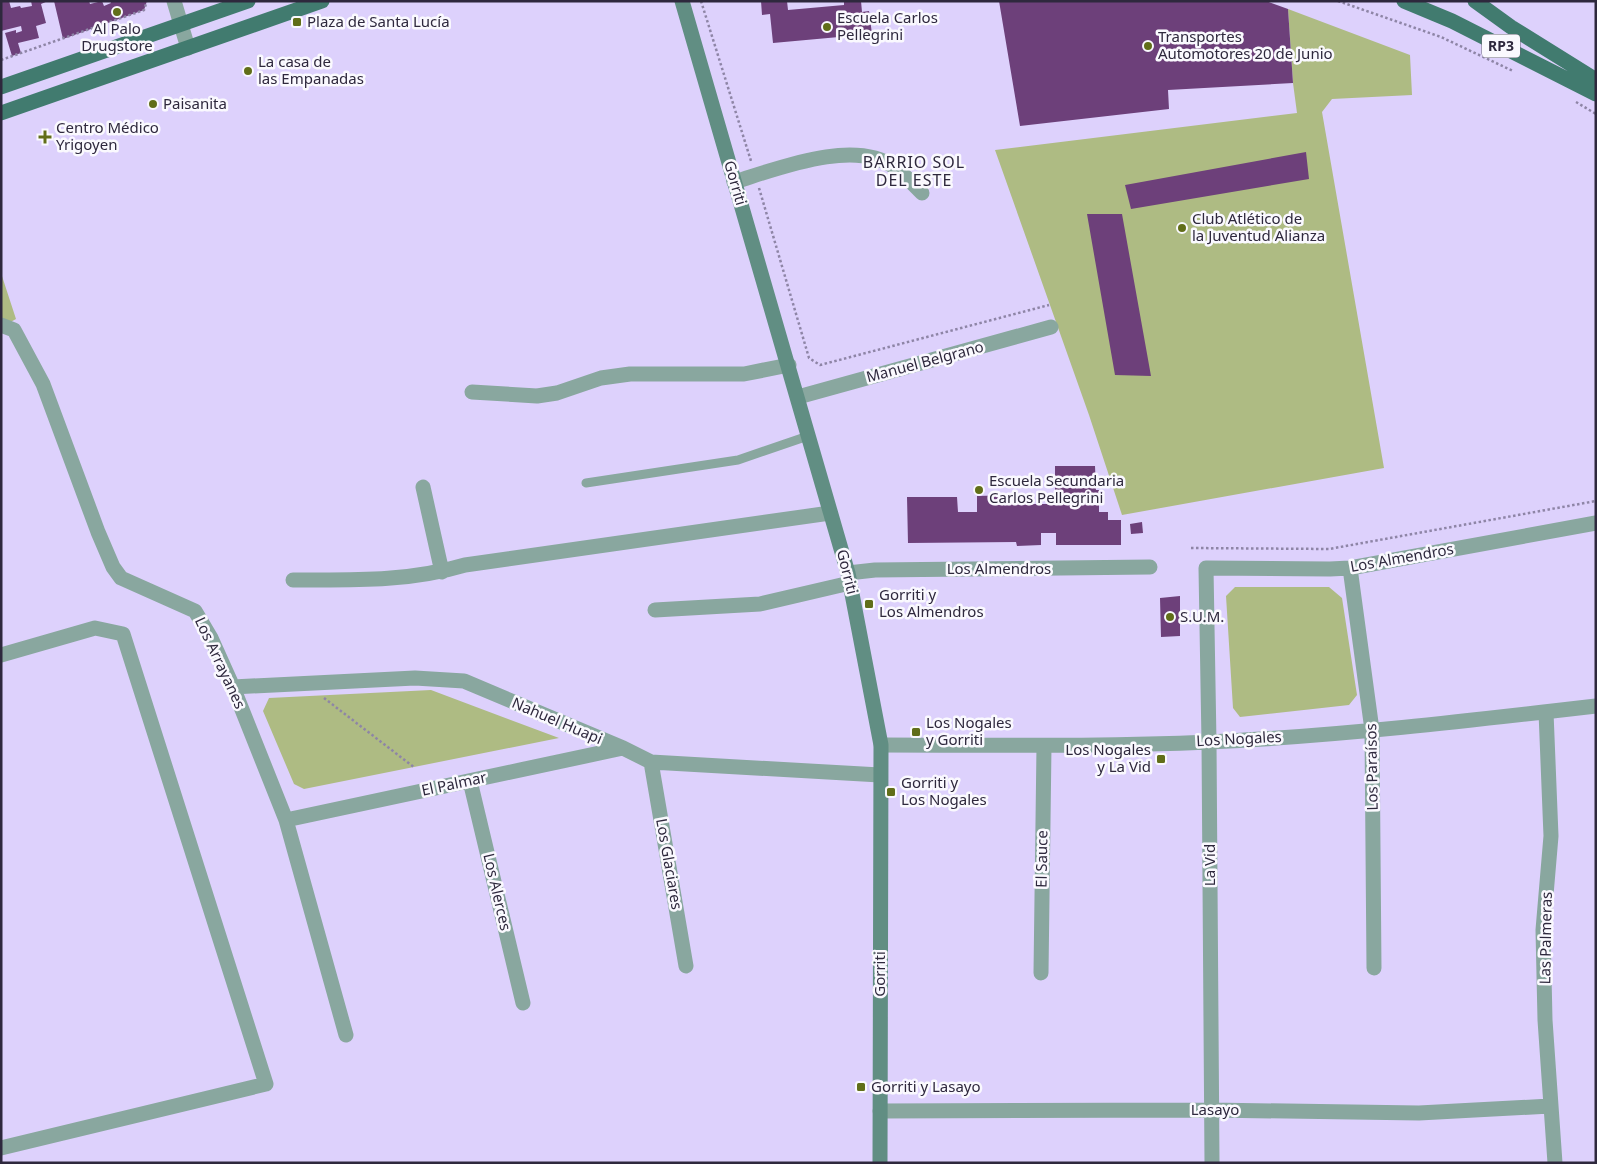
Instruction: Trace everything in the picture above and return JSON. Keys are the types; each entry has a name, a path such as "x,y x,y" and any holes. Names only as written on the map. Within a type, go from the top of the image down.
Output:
{"main road":[{"path":"1,87 248,1"},
{"path":"1,113 322,1"},
{"name":"RP3","path":"1404,1 1452,21 1596,94"},
{"name":"RP3","path":"1475,1 1511,27 1596,80"}],"street":[{"path":"174,1 188,48"},
{"name":"Gorriti","path":"682,1 849,578 881,745 880,1163"},
{"path":"734,182 824,156 867,155 893,166 922,192"},
{"name":"Los Arrayanes","path":"1,325 14,330 43,384 98,532 113,567 121,578 195,611 211,638 234,687 286,820 346,1035"},
{"name":"Manuel Belgrano","path":"798,397 1051,328"},
{"path":"472,392 537,396 557,393 601,378 630,374 744,374 788,365"},
{"path":"422,487 442,572"},
{"path":"293,580 388,580 442,572 465,565 830,513"},
{"name":"Los Almendros","path":"1206,568 1350,568 1596,524"},
{"name":"Los Almendros","path":"655,610 760,604 875,570 1150,568"},
{"name":"La Vid","path":"1206,568 1212,1163"},
{"name":"Los Paraísos","path":"1350,568 1372,730 1374,968"},
{"path":"1,655 95,628 123,634 266,1084 1,1148"},
{"name":"Nahuel Huapi","path":"234,687 415,678 464,681 623,748 651,762 880,775"},
{"name":"Los Nogales","path":"881,745 1044,746 1209,742 1372,730 1596,706"},
{"name":"Las Palmeras","path":"1546,712 1551,836 1543,930 1554,1163"},
{"name":"El Sauce","path":"1041,973 1044,746"},
{"name":"El Palmar","path":"286,820 623,748"},
{"name":"Los Glaciares","path":"651,762 686,966"},
{"name":"Los Alerces","path":"470,781 523,1003"},
{"name":"Lasayo","path":"880,1111 1211,1110 1419,1112 1550,1106"}],"lane":[{"path":"586,483 738,460 808,436"}],"path":[{"path":"1,60 144,10 147,1"},
{"path":"701,1 809,358 820,365 1049,305"},
{"path":"1338,1 1440,37 1521,74"},
{"path":"1572,100 1596,114"},
{"path":"1191,548 1329,549 1596,501"},
{"path":"320,695 415,768"}],"green space":[{"name":"Club Atlético de la Juventud Alianza","path":"1288,9 1410,55 1412,95 1332,99 1322,112 1384,468 1122,515 1089,415 995,150 1297,113"},
{"path":"1,273 16,319 7,324 1,320"},
{"path":"1235,587 1329,587 1342,598 1357,695 1349,705 1240,717 1233,708 1226,596"},
{"path":"431,690 559,738 304,789 294,784 263,711 269,698"}],"building":[{"path":"1,1 9,1 11,8 20,6 21,8 32,6 31,1 48,1 41,4 46,23 36,26 39,38 18,43 21,53 12,56 5,33 16,30 16,33 22,31 21,26 1,31"},
{"path":"54,1 89,1 90,4 102,1 104,6 111,3 110,1 147,1 144,10 63,39"},
{"path":"761,1 787,1 788,10 844,5 844,1 861,1 862,12 869,11 872,34 773,43 770,14 762,15"},
{"name":"Transportes Automotores 20 de Junio","path":"999,1 1266,1 1288,9 1293,83 1168,90 1169,109 1020,126"},
{"path":"1306,152 1309,179 1131,209 1125,185"},
{"path":"1087,214 1122,214 1151,376 1115,375"},
{"path":"1055,466 1095,466 1096,490 1099,490 1099,512 1108,512 1108,520 1121,520 1121,545 1056,545 1056,533 1041,533 1041,545 1017,546 1016,542 908,543 907,497 957,497 958,512 977,512 977,496 1014,495 1014,504 1055,504"},
{"path":"1142,522 1143,533 1131,534 1130,524"},
{"name":"S.U.M.","path":"1180,596 1180,636 1161,637 1160,598"}],"place":[{"name":"Al Palo Drugstore","path":"117,12"},
{"name":"Plaza de Santa Lucía","path":"297,22"},
{"name":"Escuela Carlos Pellegrini","path":"827,27"},
{"name":"Transportes Automotores 20 de Junio","path":"1148,46"},
{"name":"La casa de las Empanadas","path":"248,71"},
{"name":"Paisanita","path":"153,104"},
{"name":"Centro Médico Yrigoyen","path":"45,137"},
{"name":"Club Atlético de la Juventud Alianza","path":"1182,228"},
{"name":"Escuela Secundaria Carlos Pellegrini","path":"979,490"},
{"name":"Gorriti y Los Almendros","path":"869,604"},
{"name":"S.U.M.","path":"1170,617"},
{"name":"Los Nogales y Gorriti","path":"916,732"},
{"name":"Los Nogales y La Vid","path":"1161,759"},
{"name":"Gorriti y Los Nogales","path":"891,792"},
{"name":"Gorriti y Lasayo","path":"861,1087"}],"district":[{"name":"BARRIO SOL DEL ESTE","path":"914,171"}]}
